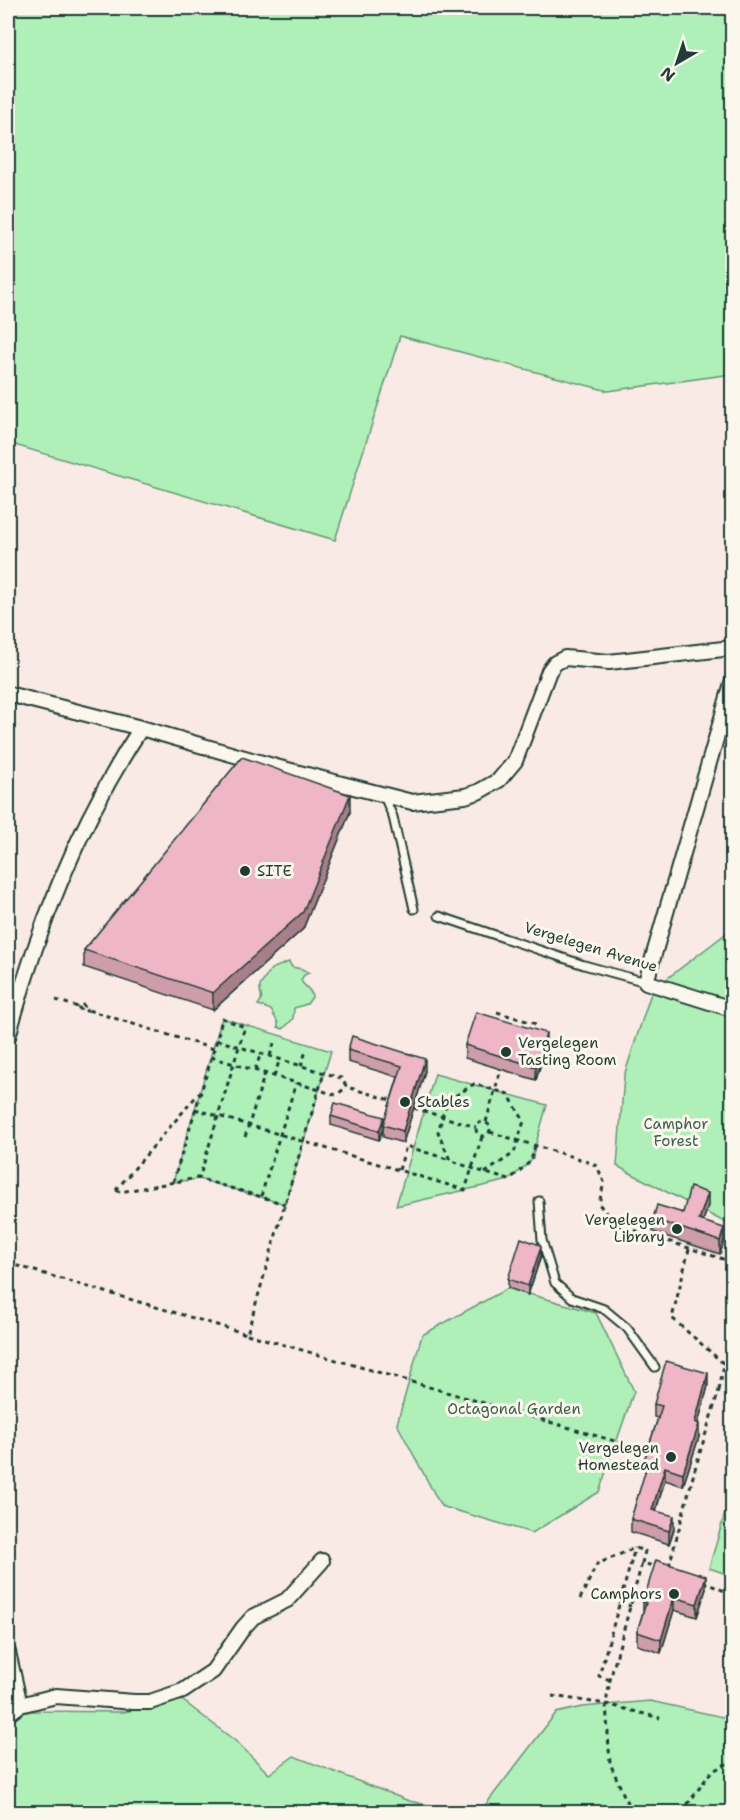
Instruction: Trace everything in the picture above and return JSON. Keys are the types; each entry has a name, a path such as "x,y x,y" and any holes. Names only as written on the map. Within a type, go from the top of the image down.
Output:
{"street":[{"path":"8,694 412,802 465,796 483,790 499,780 515,761 549,671 560,660 571,658 609,662 732,648"},
{"path":"646,981 732,683"},
{"path":"8,1037 18,997 41,928 71,854 116,766 141,728"},
{"name":"Vergelegen Avenue","path":"646,981 732,1009"},
{"path":"8,1714 20,1705 56,1696 134,1702 150,1701 183,1691 213,1671 253,1617 287,1600 322,1561"},
{"path":"8,1652 20,1705"}],"lane":[{"path":"384,796 393,817 414,909"},
{"name":"Vergelegen Avenue","path":"439,916 584,965 646,981"},
{"path":"539,1201 542,1240 555,1283 572,1298 604,1309 627,1328 655,1367"}],"path":[{"path":"56,1000 78,1007 83,1005 88,1010 214,1049"},
{"path":"496,1012 537,1024"},
{"path":"173,1182 222,1018 244,1027 200,1179"},
{"path":"513,1027 515,1018"},
{"path":"217,1040 341,1078 347,1088 394,1102"},
{"path":"270,1056 275,1040"},
{"path":"301,1066 306,1051"},
{"path":"255,1070 261,1053"},
{"path":"211,1057 336,1095 347,1088"},
{"path":"274,1076 280,1059"},
{"path":"486,1122 501,1069"},
{"path":"245,1137 265,1073"},
{"path":"247,1334 324,1073"},
{"path":"261,1197 296,1083"},
{"path":"450,1160 438,1132 447,1101 474,1084 508,1094 524,1121 519,1141 514,1153 485,1173"},
{"path":"200,1091 116,1191 200,1179 285,1204"},
{"path":"414,1108 476,1127"},
{"path":"195,1109 465,1190 482,1137"},
{"path":"476,1127 481,1122 486,1122"},
{"path":"486,1122 490,1132"},
{"path":"476,1127 476,1132 482,1137"},
{"path":"490,1132 597,1166 604,1182 599,1204 615,1224 689,1246 732,1262"},
{"path":"482,1137 487,1136 490,1132"},
{"path":"399,1170 406,1146 509,1180 531,1161 535,1146"},
{"path":"668,1571 724,1365 672,1318 689,1246"},
{"path":"8,1263 651,1452"},
{"path":"719,1390 732,1394"},
{"path":"690,1463 697,1463"},
{"path":"610,1680 598,1676 635,1548"},
{"path":"580,1599 597,1564 635,1548 645,1551 610,1680 606,1704 610,1762 631,1812"},
{"path":"642,1563 660,1568"},
{"path":"695,1579 732,1594"},
{"path":"619,1603 631,1606"},
{"path":"552,1696 606,1704 660,1718"},
{"path":"682,1812 711,1772 732,1761"}],"green space":[{"path":"8,8 732,8 732,374 608,391 400,336 335,540 8,443"},
{"name":"Camphor Forest","path":"732,929 732,1226 617,1166 624,1076 652,990"},
{"path":"289,962 292,967 309,973 301,980 311,992 312,997 307,1004 294,1008 293,1019 283,1029 278,1027 271,1010 258,1005 261,998 260,986 271,969"},
{"path":"222,1018 331,1051 285,1204 199,1179 173,1182"},
{"path":"435,1074 547,1105 531,1161 509,1180 396,1206"},
{"name":"Octagonal Garden","path":"508,1288 596,1313 634,1391 599,1492 532,1533 441,1506 397,1424 422,1335"},
{"path":"732,1489 732,1576 709,1568"},
{"path":"8,1699 32,1711 124,1712 182,1700 238,1743 269,1774 294,1756 409,1801 464,1812 8,1812"},
{"path":"650,1701 732,1719 732,1812 480,1812 556,1713 582,1707"}],"building":[{"name":"SITE","path":"242,757 350,795 303,912 213,993 84,950"},
{"path":"476,1012 546,1033 536,1067 465,1045"},
{"path":"352,1036 425,1059 403,1131 383,1125 402,1066 348,1050"},
{"path":"335,1103 384,1117 379,1131 331,1116"},
{"path":"690,1187 708,1193 699,1220 724,1228 720,1241 653,1219 657,1205 683,1213"},
{"path":"521,1238 541,1247 528,1286 508,1279"},
{"path":"666,1361 708,1373 695,1422 699,1424 683,1473 665,1467 652,1510 674,1516 669,1531 631,1519 648,1462 644,1461 662,1406 654,1404"},
{"path":"656,1560 706,1576 697,1604 674,1597 661,1640 637,1632 646,1603 643,1602"}],"place":[{"name":"SITE","path":"245,871"},
{"name":"Vergelegen Tasting Room","path":"506,1052"},
{"name":"Stables","path":"405,1102"},
{"name":"Vergelegen Library","path":"677,1229"},
{"name":"Vergelegen Homestead","path":"671,1457"},
{"name":"Camphors","path":"674,1594"}]}
